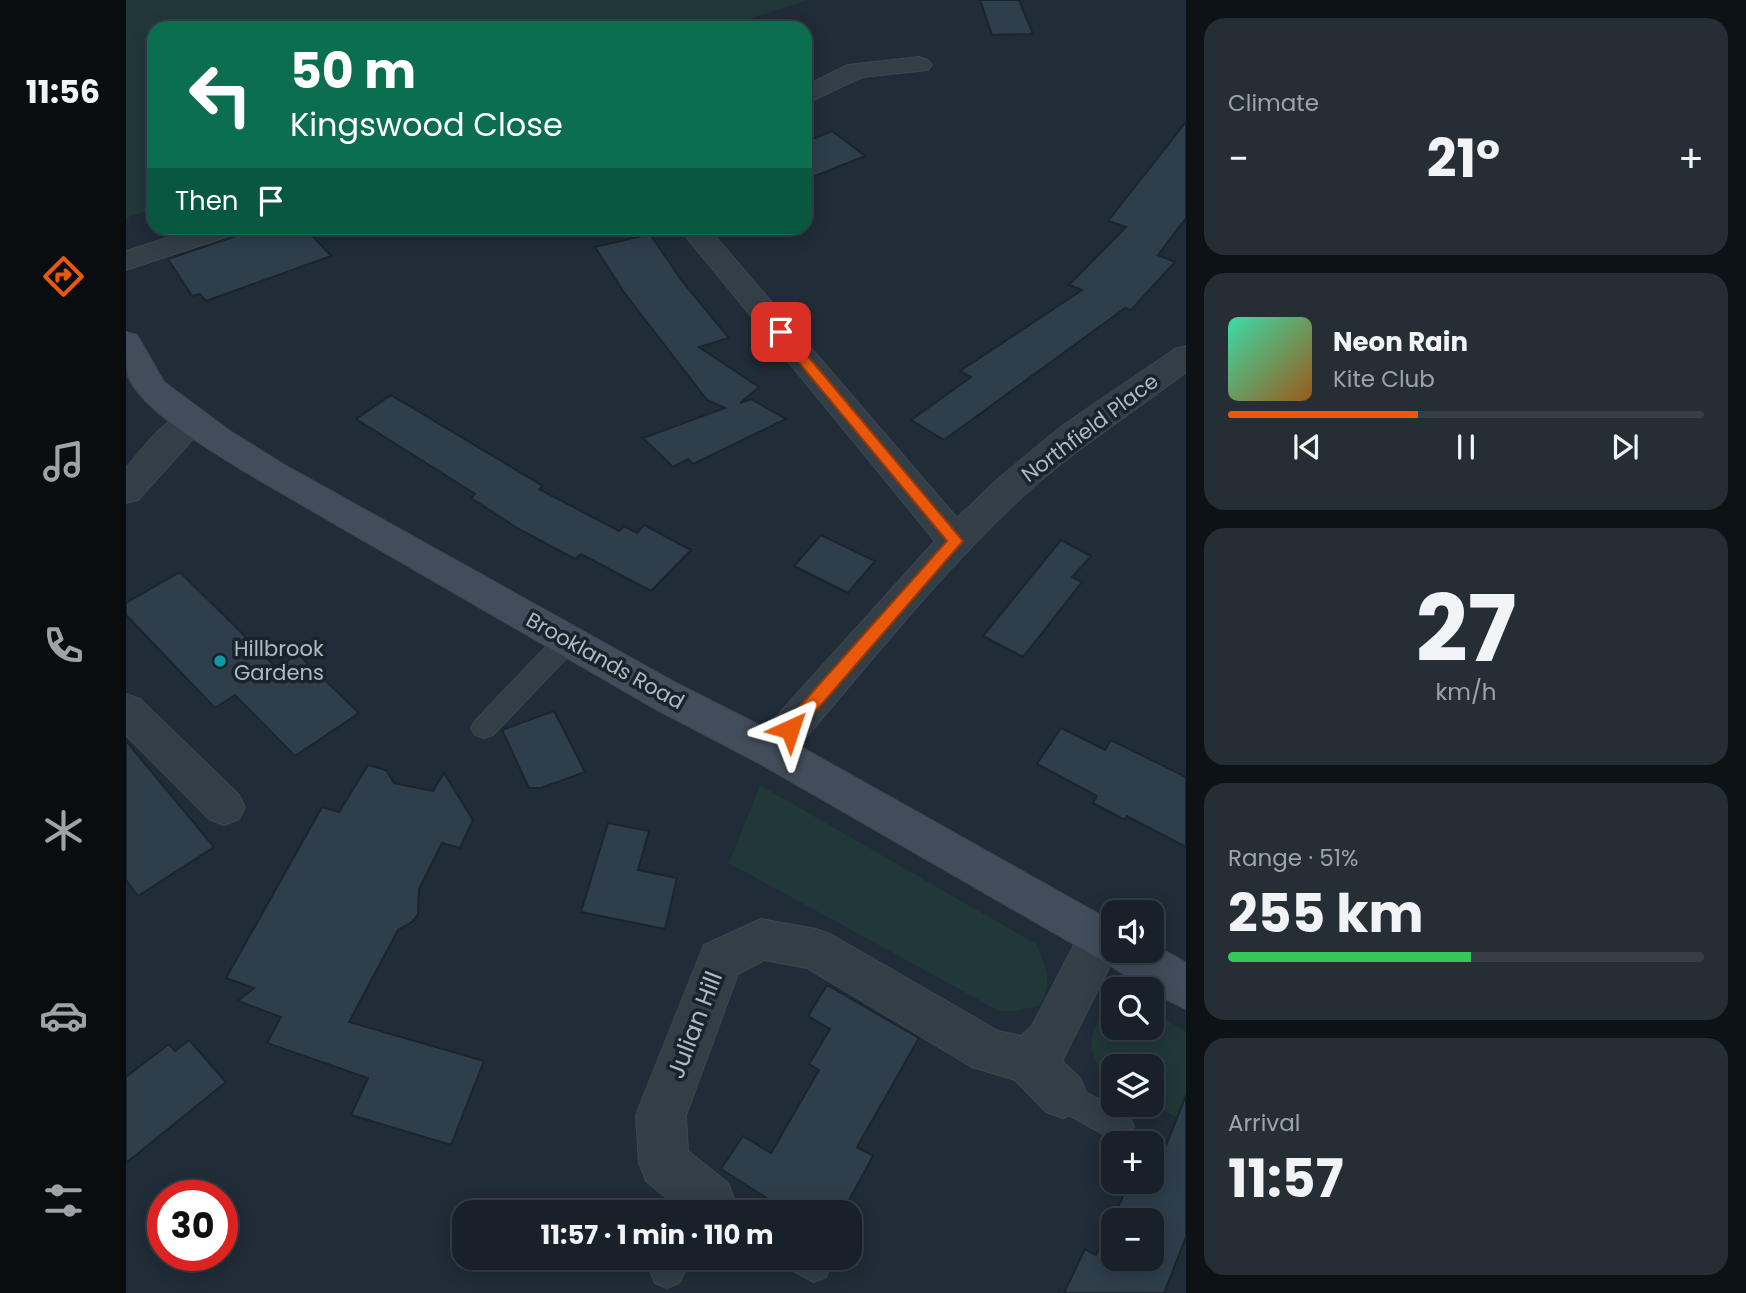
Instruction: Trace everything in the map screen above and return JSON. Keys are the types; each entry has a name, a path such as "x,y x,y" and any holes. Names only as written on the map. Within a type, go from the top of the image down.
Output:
{"main road":[{"name":"Brooklands Road","path":"126,342 151,389 192,421 271,472 567,641 771,750 1101,939"},
{"name":"Brooklands Road","path":"1143,963 1186,988"}],"street":[{"path":"812,92 857,70 919,65"},
{"path":"126,261 204,235"},
{"path":"699,235 956,541"},
{"name":"Northfield Place","path":"771,750 956,541 1010,488 1074,434 1179,370"},
{"path":"126,491 167,443 192,421"},
{"path":"126,710 223,807"},
{"name":"Julian Hill","path":"704,1200 664,1163 661,1115 720,960 761,939 816,949 989,1051 1028,1062 1063,1095"},
{"path":"1028,1062 1049,1042 1101,962"}],"lane":[{"path":"484,728 567,641"},
{"name":"Julian Hill","path":"1063,1095 1118,1127"}],"green space":[{"path":"126,0 808,0 742,21 147,21 147,210 126,218"},
{"path":"760,785 1036,944 1047,974 1046,989 1040,1005 1017,1011 999,1011 729,863"},
{"path":"1101,1019 1101,1040 1164,1040 1164,1019 1186,1032 1186,1123 1164,1111 1164,1054 1101,1054 1101,1069 1093,1054 1096,1025"}],"building":[{"path":"980,0 1019,0 1033,34 992,35"},
{"path":"1186,122 1186,218 1158,255 1175,262 1131,310 1125,308 944,440 911,420 971,377 960,371 1082,290 1069,285 1126,227 1108,221"},
{"path":"832,131 865,156 812,177 812,139"},
{"path":"312,235 331,256 206,301 200,294 192,296 168,259 236,236"},
{"path":"651,235 682,281 729,338 699,347 759,387 740,403 751,399 786,419 693,464 688,459 673,467 643,438 725,408 707,400 623,291 595,247"},
{"path":"391,395 543,486 539,489 619,531 624,526 637,533 644,525 691,550 651,591 581,554 575,559 517,528 471,498 475,494 356,419"},
{"path":"821,535 875,561 848,593 794,566"},
{"path":"1061,540 1091,556 1072,577 1082,582 1023,657 983,636"},
{"name":"Hillbrook Gardens","path":"180,572 277,668 298,654 359,713 295,756 235,695 215,708 126,615 126,603"},
{"path":"554,711 585,772 541,788 529,788 502,730"},
{"path":"1061,728 1105,750 1111,740 1186,777 1186,847 1127,816 1125,820 1093,803 1097,796 1037,764"},
{"path":"126,741 214,847 138,896 126,880"},
{"path":"368,765 386,770 394,783 433,791 444,773 473,820 460,848 442,843 419,889 418,914 412,922 398,930 349,1022 484,1061 451,1145 351,1115 368,1078 267,1043 281,1017 238,1001 254,988 226,978 322,807 339,812"},
{"path":"608,823 649,831 638,870 677,878 665,929 581,912"},
{"path":"827,985 919,1038 857,1147 873,1156 849,1200 770,1200 721,1169 743,1136 771,1153 819,1070 809,1064 830,1029 808,1016"},
{"path":"189,1040 226,1082 126,1163 126,1077 169,1044 175,1051"},
{"path":"1186,1095 1186,1237 1164,1293 1064,1293 1085,1249 1096,1255 1101,1244 1101,1271 1164,1271 1164,1208 1118,1208 1124,1194 1164,1194 1164,1151"}],"place":[{"name":"Hillbrook Gardens","path":"220,661"}],"route":[{"path":"781,332 956,541 790,729"}]}
